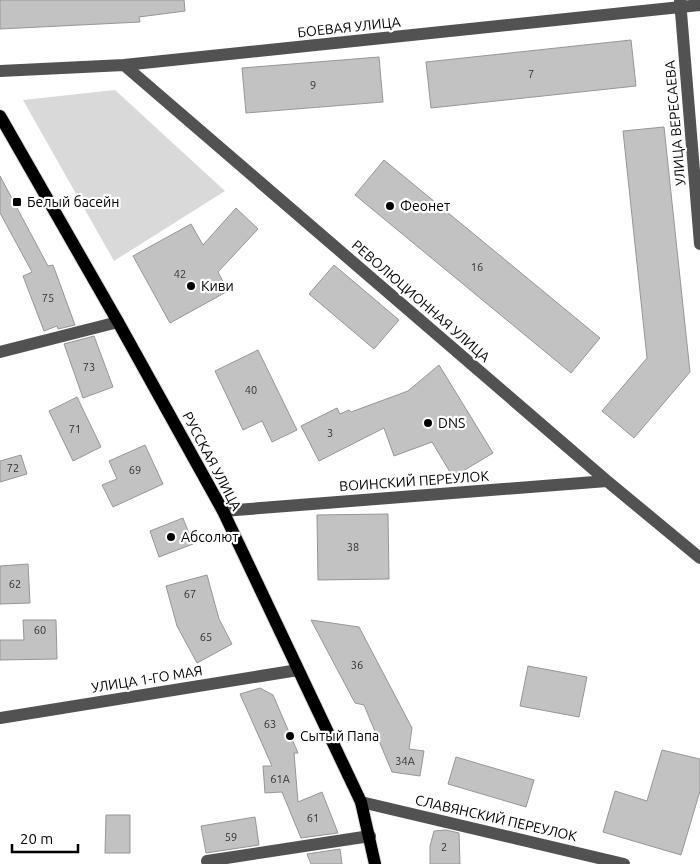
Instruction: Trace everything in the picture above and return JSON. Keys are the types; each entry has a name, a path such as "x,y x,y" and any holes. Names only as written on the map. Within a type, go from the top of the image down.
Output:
{"main road":[{"name":"РУССКАЯ УЛИЦА","path":"0,116 118,322 223,512 361,802 375,864"}],"street":[{"name":"БОЕВАЯ УЛИЦА","path":"0,71 124,65 680,3 700,5"},
{"name":"УЛИЦА ВЕРЕСАЕВА","path":"680,3 700,244"},
{"name":"РЕВОЛЮЦИОННАЯ УЛИЦА","path":"124,65 607,481 700,558"},
{"path":"0,352 118,322"},
{"name":"ВОИНСКИЙ ПЕРЕУЛОК","path":"223,512 607,481"},
{"name":"УЛИЦА 1-ГО МАЯ","path":"0,718 298,670"},
{"name":"СЛАВЯНСКИЙ ПЕРЕУЛОК","path":"361,802 624,864"},
{"path":"207,861 370,836"}],"shaded area":[{"path":"115,90 225,191 114,261 23,100"}],"building":[{"path":"0,0 184,0 185,11 139,17 140,22 0,29"},
{"path":"631,40 636,86 431,108 426,62"},
{"path":"379,57 383,102 246,113 242,68"},
{"path":"664,127 690,372 634,438 602,411 647,358 623,131"},
{"path":"384,160 600,338 571,373 355,195"},
{"path":"0,176 48,266 53,265 75,325 58,329 57,326 44,331 23,276 32,272 0,213"},
{"name":"Киви","path":"236,208 258,229 218,272 228,291 170,323 133,256 191,224 203,245"},
{"path":"334,265 399,320 374,349 309,294"},
{"path":"94,336 113,387 83,398 64,344"},
{"path":"258,350 297,430 272,442 262,421 243,430 215,371"},
{"name":"DNS","path":"439,365 493,453 453,477 432,442 394,456 384,428 319,461 301,426 337,408 340,414 349,410 351,412 408,391"},
{"path":"77,397 101,447 73,461 49,411"},
{"path":"145,445 163,484 113,507 102,485 117,479 109,461"},
{"path":"21,455 27,474 0,482 0,461"},
{"path":"388,514 389,579 318,580 317,515"},
{"name":"Абсолют","path":"183,518 193,544 159,557 150,531"},
{"path":"28,564 30,603 0,604 0,566"},
{"path":"207,575 219,619 232,644 197,663 177,626 166,586"},
{"path":"23,620 56,620 57,659 0,660 0,640 24,640"},
{"path":"311,620 359,627 412,728 409,749 424,751 420,776 392,772 364,705 355,703"},
{"path":"528,666 587,677 579,717 520,706"},
{"path":"260,688 273,695 298,753 294,753 298,802 322,792 338,833 301,838 282,792 265,793 263,766 272,766 240,694"},
{"path":"662,750 700,759 700,791 681,855 603,832 615,791 647,801"},
{"path":"456,757 534,780 526,807 448,784"},
{"path":"106,815 130,815 130,853 105,853"},
{"path":"255,817 259,845 206,853 201,826"},
{"path":"446,830 459,833 460,864 430,864 430,846 434,831"},
{"path":"340,849 342,864 311,864 307,854"}],"place":[{"name":"Белый басейн","path":"17,202"},
{"name":"Феонет","path":"390,206"},
{"name":"Киви","path":"191,286"},
{"name":"DNS","path":"428,423"},
{"name":"Абсолют","path":"171,537"},
{"name":"Сытый Папа","path":"290,736"}]}
